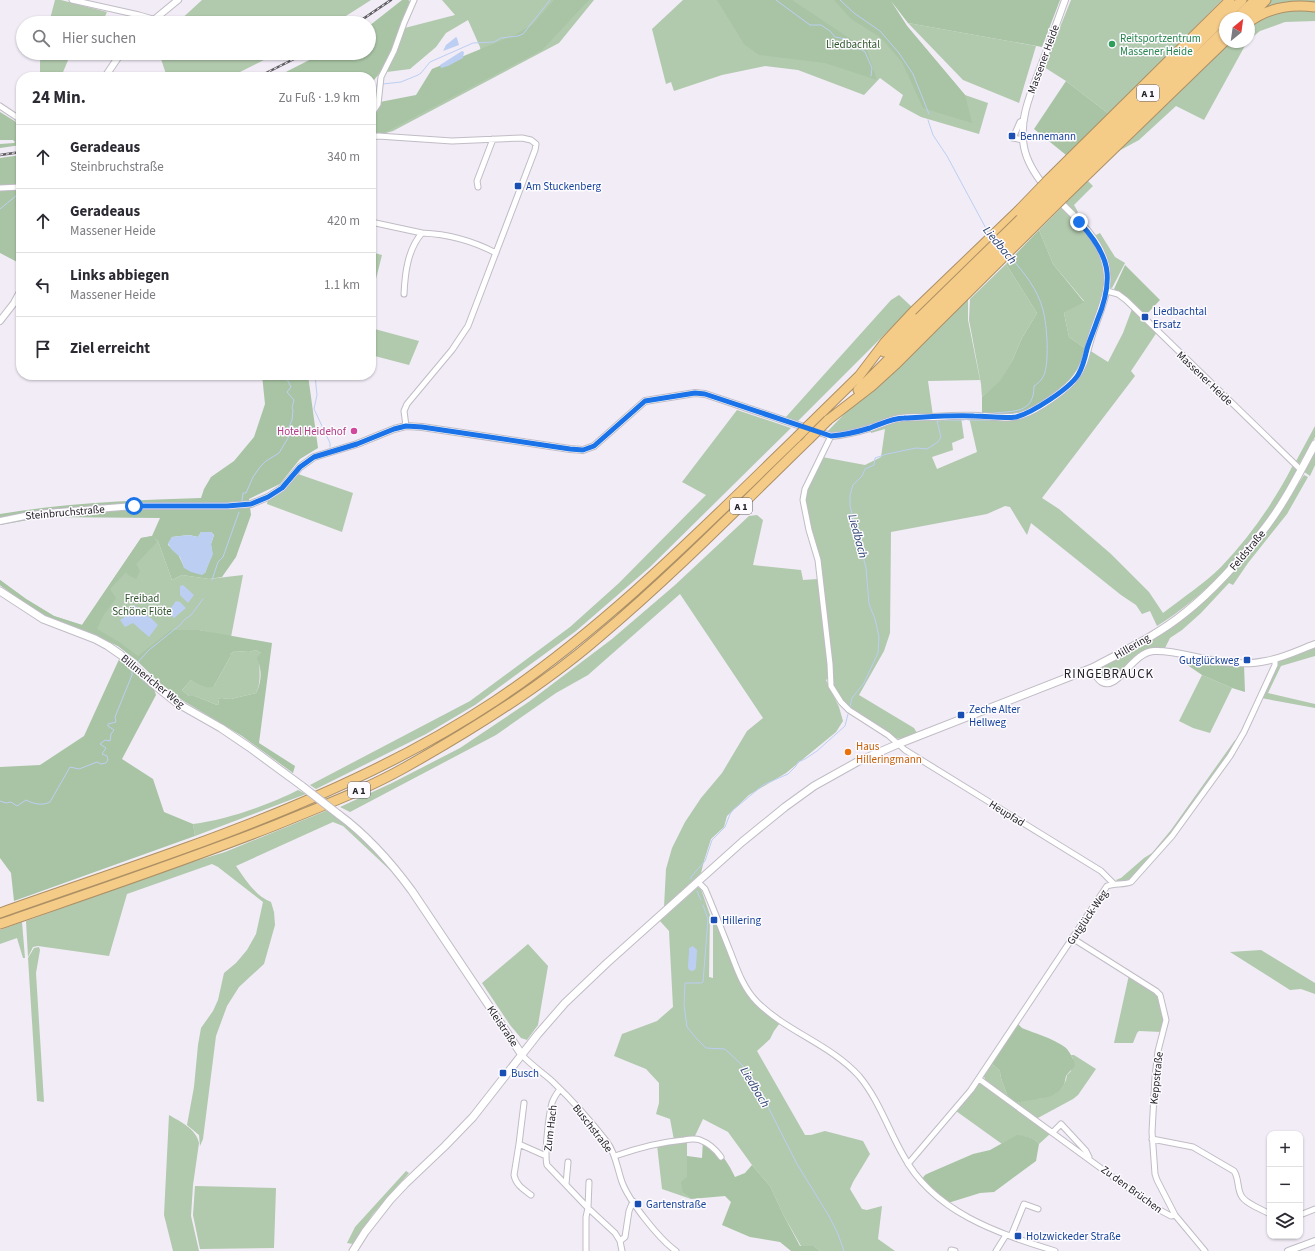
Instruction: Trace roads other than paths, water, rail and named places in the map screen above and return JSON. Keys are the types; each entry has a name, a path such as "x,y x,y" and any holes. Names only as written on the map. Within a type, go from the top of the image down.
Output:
{"highway":[{"path":"922,321 1056,189 1229,0"},
{"name":"A 1","path":"1056,189 1242,0"},
{"path":"1243,12 1255,0"},
{"path":"1254,12 1266,0"},
{"path":"1255,19 1270,11 1292,6 1315,7"},
{"name":"A 1","path":"1056,189 1219,36"},
{"path":"922,321 1056,189 1219,46"},
{"name":"A 1","path":"0,913 204,841 305,802 395,759 449,729 524,681 592,629 669,561 819,415 922,321"},
{"name":"A 1","path":"0,924 227,844 359,790 402,769 455,739 530,690 599,638 673,572 828,420 889,370 922,321"}],"main road":[{"name":"Feldstraße","path":"1154,633 1186,612 1216,585 1242,557 1266,527 1315,444"},
{"name":"Billmericher Weg","path":"0,591 43,619 95,639 108,646 121,655 177,703 221,728 249,747 338,814"},
{"name":"Hillering","path":"522,1055 550,1019 580,988 698,882 771,818 800,795 857,762 898,744 1092,668 1154,633"},
{"name":"Kleistraße","path":"338,814 352,824 376,846 396,869 522,1055 473,1117 390,1200 365,1232 353,1251"}],"street":[{"path":"72,0 141,16"},
{"path":"157,16 178,0"},
{"path":"376,107 378,104 380,81 394,51 414,0"},
{"name":"Massener Heide","path":"330,453 406,426 583,450 594,446 645,401 700,393 831,436 852,433 902,418 958,415 1004,418 1023,414 1040,407 1072,382 1078,375 1103,307 1107,291 1107,269 1100,250 1086,229 1038,178 1026,156 1023,140 1024,120 1032,89 1065,0"},
{"path":"109,72 117,60"},
{"path":"0,106 16,117"},
{"name":"Massener Heide","path":"1023,140 1014,138 1020,122 1024,120"},
{"path":"376,136 452,141 515,137 527,138 535,142 536,146 466,331 405,407 404,414 406,426"},
{"path":"478,187 477,181 493,138"},
{"path":"0,188 16,187"},
{"path":"376,223 422,233 457,238 478,244 496,253"},
{"path":"404,294 404,277 411,250 422,233"},
{"name":"Massener Heide","path":"1107,291 1118,294 1126,300 1301,470"},
{"path":"0,321 16,299"},
{"name":"Heupfad","path":"831,436 805,489 803,500 809,530 818,560 830,664 831,686 834,692 845,707 888,735 898,744 924,762 1100,871 1112,880 1114,884"},
{"name":"Steinbruchstraße","path":"0,521 48,513 134,506 227,506 251,504 268,497 282,488 300,467 309,460 330,453"},
{"path":"1092,668 1102,682 1108,683 1115,681 1142,654 1150,651 1170,652 1213,661 1247,663 1265,662 1315,644"},
{"name":"Gutglück-Weg","path":"908,1164 950,1116 979,1079 1108,886 1131,882 1172,836 1230,756 1275,665 1275,659"},
{"path":"698,882 706,890 740,978 749,994 772,1015 832,1053 852,1069 876,1101 908,1164 931,1192 948,1205 975,1221 1009,1236 1055,1251"},
{"name":"Keppstraße","path":"1072,938 1160,995 1166,1020 1157,1062 1152,1139 1155,1174 1175,1216 1205,1251"},
{"name":"Buschstraße","path":"522,1055 586,1116 610,1147 615,1156 622,1182 634,1201 654,1231 676,1251"},
{"name":"Zu den Brüchen","path":"979,1079 1090,1158 1154,1207 1171,1216 1175,1216"},
{"name":"Zum Hach","path":"560,1090 554,1098 550,1109 546,1156 547,1164 588,1208 615,1233 620,1240"},
{"path":"524,1103 514,1175 515,1180 523,1190 531,1195"},
{"name":"Zu den Brüchen","path":"1053,1132 1062,1124 1086,1151 1090,1158"},
{"path":"615,1156 646,1146 694,1139 700,1140 717,1150 721,1157"},
{"path":"1152,1139 1193,1147 1234,1171 1240,1193 1243,1198 1267,1212"},
{"path":"519,1144 546,1156"},
{"path":"566,1184 568,1162"},
{"path":"586,1251 586,1217 588,1208 589,1182"},
{"path":"622,1251 620,1240 626,1237 629,1211 634,1201"},
{"path":"996,1251 1009,1236 1024,1204 1038,1209"},
{"path":"1303,1214 1315,1209"},
{"path":"1288,1251 1315,1241"}],"water":[{"path":"456,37 459,45 443,51 446,45"},
{"path":"462,51 464,52 463,58 441,68 440,65"},
{"path":"201,532 211,532 214,535 211,544 213,554 205,573 202,575 184,568 180,557 171,549 168,543 172,537 189,535 198,537"},
{"path":"183,585 194,595 188,603 180,595 180,586"},
{"path":"176,601 180,602 186,608 174,618 168,612"},
{"path":"134,605 158,625 149,637 133,623 125,627 120,620 126,616"},
{"path":"693,946 697,950 696,967 695,970 692,971 689,970 688,967 689,948"}],"waterway":[{"path":"383,84 401,82 418,75 430,62 473,43 494,42 501,38 523,34 550,0"},
{"path":"776,0 810,25 821,25 830,31 835,37 846,39 865,52 872,68 871,76"},
{"name":"Liedbach","path":"840,0 854,13 880,31 899,53 913,74 929,114"},
{"name":"Liedbach","path":"928,120 933,135 947,156 989,234"},
{"path":"0,209 16,196"},
{"name":"Liedbach","path":"994,413 1016,411 1027,406 1031,401 1034,386 1043,377 1047,363 1047,334 1041,303 1030,282 1010,257"},
{"path":"239,502 242,501 243,493 246,493 253,477 260,467 266,461 279,453 291,433 289,427 292,420 294,400 287,392 291,387 288,380"},
{"path":"316,380 317,395 314,409 330,443 330,447"},
{"name":"Liedbach","path":"944,420 964,420"},
{"name":"Liedbach","path":"968,420 990,420"},
{"name":"Liedbach","path":"850,707 852,698 864,683 878,653 879,637 875,619 869,604 866,568 850,506 850,495 853,485 862,476 865,469 874,465 875,458 916,448 927,449 938,442 941,437 937,421 940,421"},
{"path":"212,580 218,562 223,557 239,512"},
{"path":"138,662 149,650 191,615 203,599"},
{"path":"0,801 6,803 11,802 17,806 26,800 38,804 50,802 70,767 79,769 97,762 101,764 106,763 108,760 107,756 102,754 106,748 100,744 105,740 110,741 111,734 114,730 108,726 108,724 116,722 115,717 132,675 132,670"},
{"name":"Liedbach","path":"691,879 691,877 705,861 712,840 725,827 733,810 763,785 788,774 798,762 817,751 845,726 848,714"},
{"name":"Liedbach","path":"697,891 701,900"},
{"name":"Liedbach","path":"703,905 708,919 703,982 685,983 684,1005 687,1027 706,1048 725,1049 743,1066 763,1097 797,1164 829,1216 844,1251"}],"railway":[{"path":"367,16 391,0"},
{"path":"268,72 292,60"},
{"path":"0,155 16,153"}],"place":[{"name":"Reitsportzentrum Massener Heide","path":"1112,44"},
{"name":"Bennemann","path":"1012,136"},
{"name":"Am Stuckenberg","path":"518,186"},
{"name":"Liedbachtal Ersatz","path":"1145,317"},
{"name":"Hotel Heidehof","path":"354,431"},
{"name":"Gutglückweg","path":"1247,660"},
{"name":"Zeche Alter Hellweg","path":"961,715"},
{"name":"Haus Hilleringmann","path":"848,752"},
{"name":"Hillering","path":"714,920"},
{"name":"Busch","path":"503,1073"},
{"name":"Gartenstraße","path":"638,1204"},
{"name":"Holzwickeder Straße","path":"1018,1236"}],"district":[{"name":"RINGEBRAUCK","path":"1109,673"}],"park label":[{"name":"Liedbachtal","path":"853,44"},
{"name":"Freibad Schöne Flöte","path":"142,604"}]}
